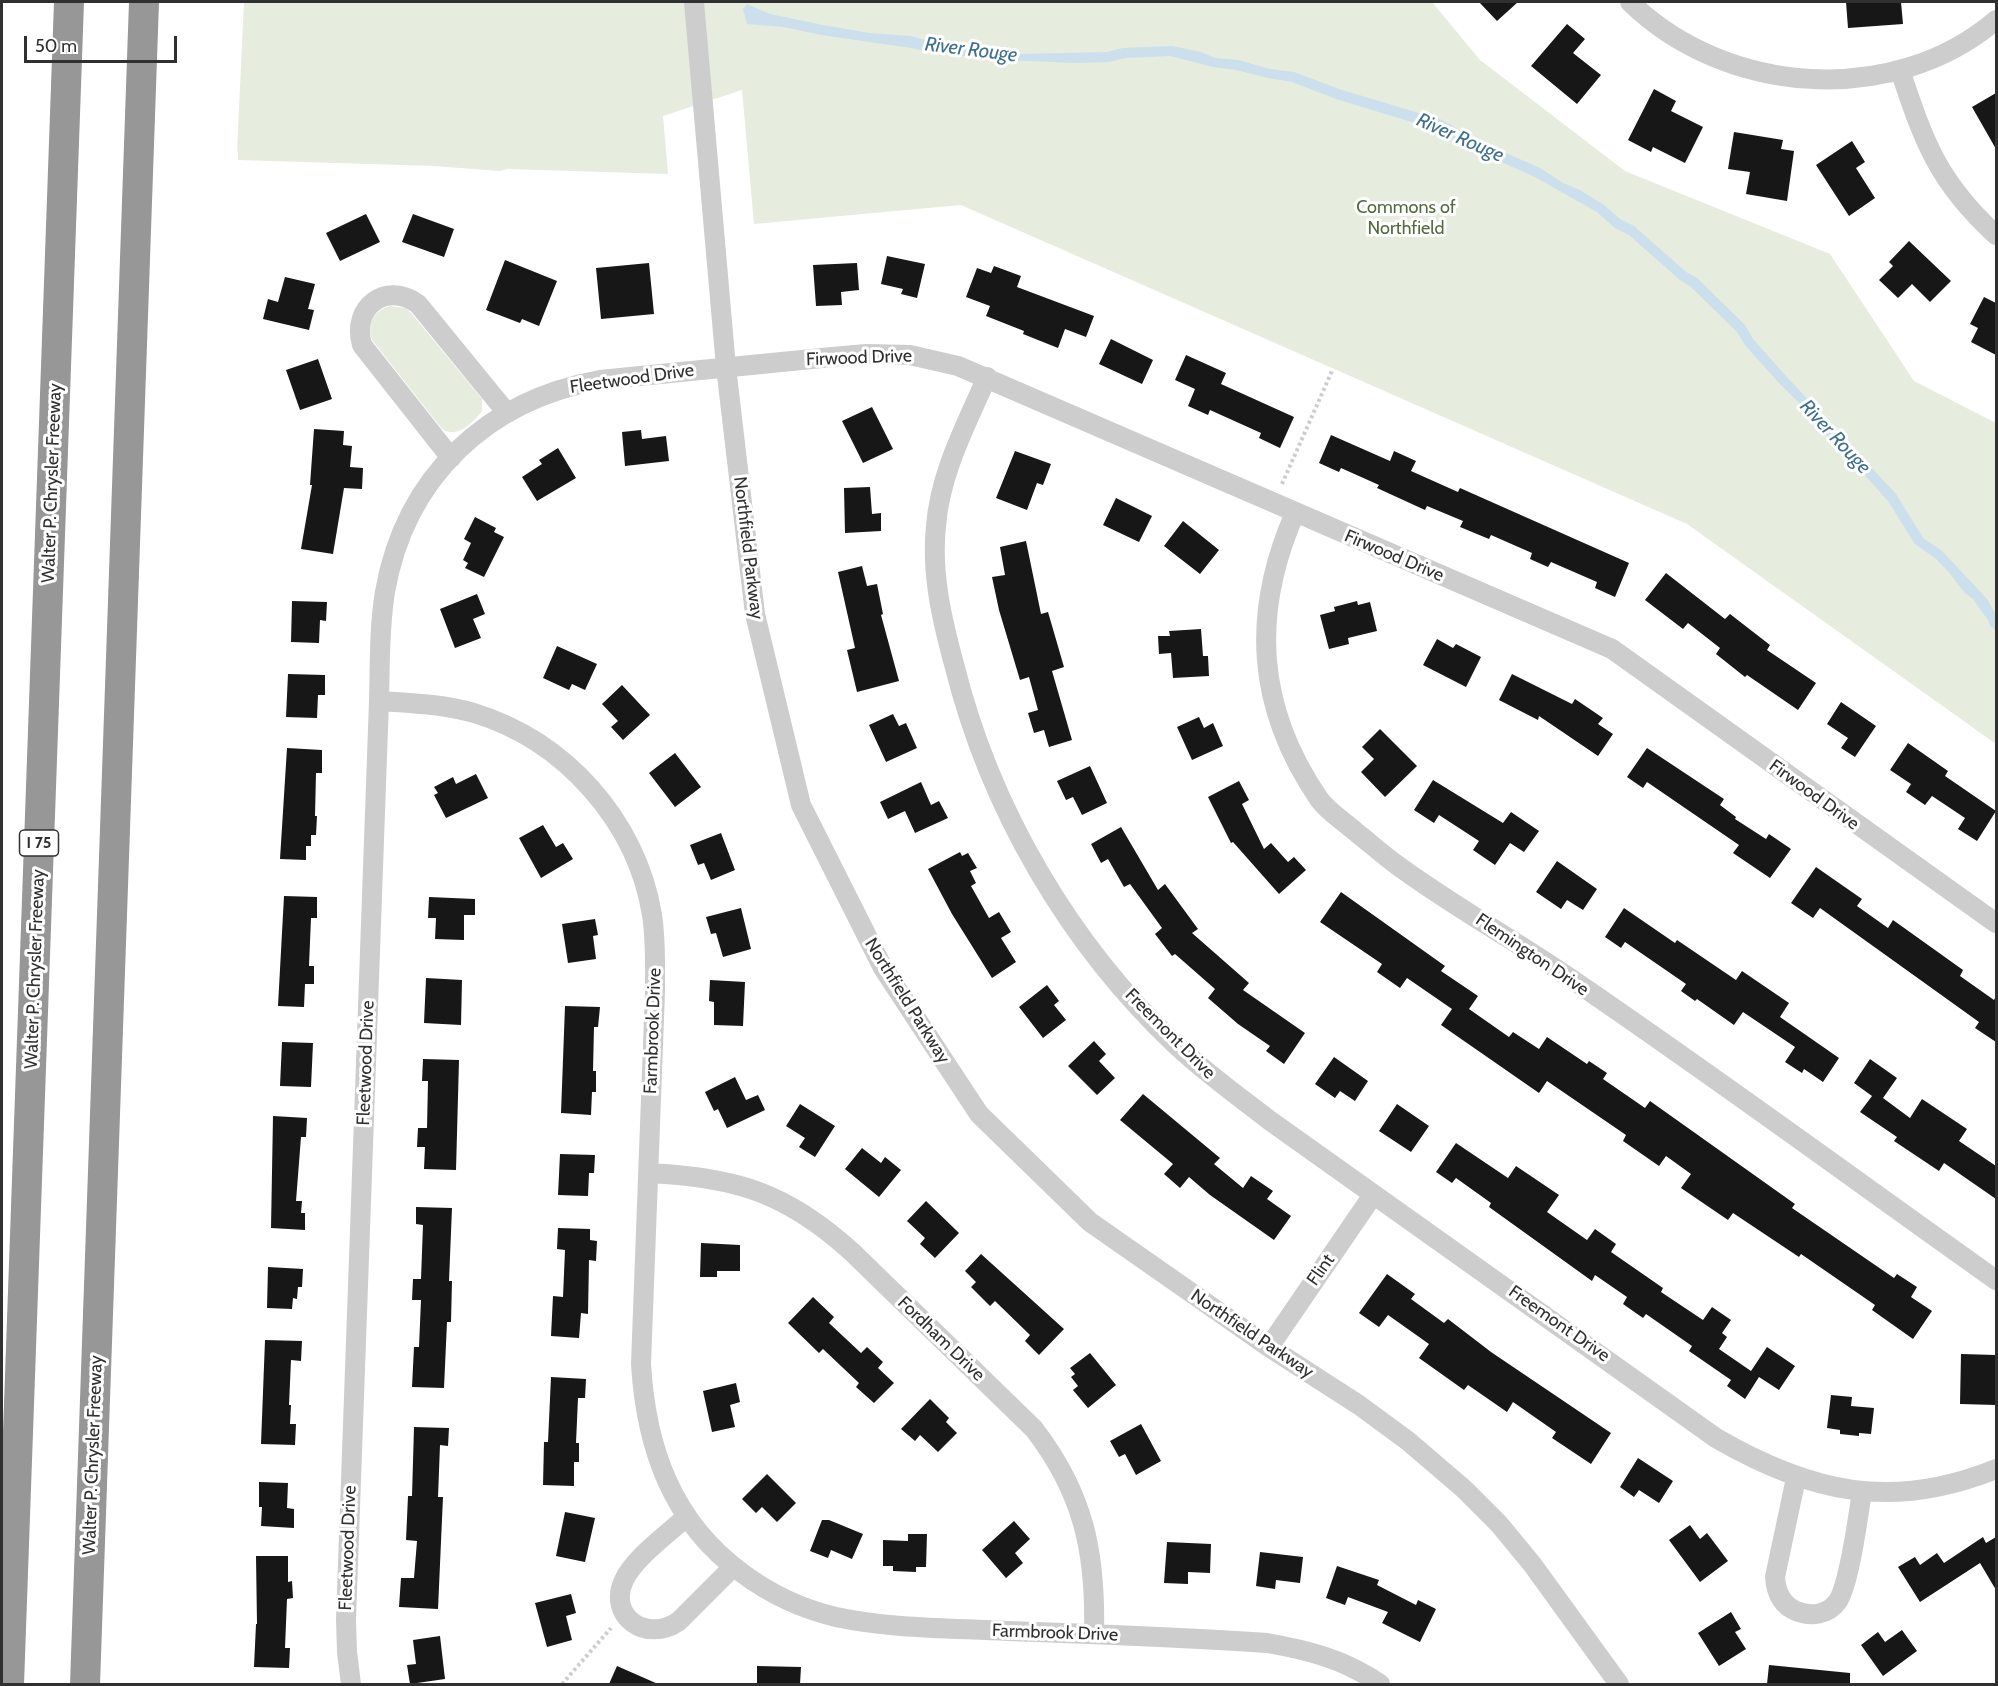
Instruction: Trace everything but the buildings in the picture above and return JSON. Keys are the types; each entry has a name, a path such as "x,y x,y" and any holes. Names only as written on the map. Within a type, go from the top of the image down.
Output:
{"highway":[{"name":"Walter P. Chrysler Freeway","path":"9,1684 69,2"},
{"name":"Walter P. Chrysler Freeway","path":"85,1684 144,2"}],"street":[{"name":"Northfield Parkway","path":"694,2 726,367 755,614 801,805 883,968 979,1114 1090,1222 1269,1347 1359,1405 1408,1441 1464,1489 1499,1524 1532,1563 1619,1684"},
{"path":"1630,2 1671,35 1700,51 1763,74 1792,78 1838,79 1876,76 1900,70 1935,58 1960,46 1996,20"},
{"path":"1900,70 1917,122 1939,169 1967,206 1996,235"},
{"path":"451,458 362,345 359,328 363,313 369,304 382,297 398,296 406,297 418,304 507,413"},
{"name":"Firwood Drive","path":"726,367 887,354 927,357 958,366 1611,649 1996,924"},
{"name":"Fleetwood Drive","path":"351,1684 346,1619 379,701 382,619 392,563 412,512 431,482 451,458 485,427 507,413 547,393 575,385 726,367"},
{"name":"Freemont Drive","path":"987,377 945,478 935,527 938,594 958,681 978,744 1019,836 1070,920 1155,1024 1217,1080 1373,1195 1467,1259 1716,1438 1749,1457 1796,1478 1862,1491 1896,1492 1926,1489 1955,1484 1996,1469"},
{"name":"Flemington Drive","path":"1295,513 1285,535 1273,576 1266,620 1267,674 1274,705 1285,735 1300,769 1321,802 1395,865 1563,974 1996,1280"},
{"name":"Farmbrook Drive","path":"379,701 448,707 474,713 520,732 570,766 594,790 612,815 643,880 653,925 655,992 641,1364 643,1392 653,1443 661,1467 686,1517 714,1550 733,1567 769,1591 800,1606 836,1617 873,1623 932,1627 1267,1643 1300,1648 1337,1660 1380,1684"},
{"name":"Fordham Drive","path":"648,1173 721,1180 774,1197 803,1212 852,1252 1026,1420 1051,1451 1064,1473 1080,1513 1090,1547 1094,1634"},
{"name":"Flint","path":"1269,1347 1373,1195"},
{"path":"1796,1478 1774,1577 1779,1596 1792,1609 1803,1613 1823,1612 1838,1601 1845,1585 1862,1491"},
{"path":"686,1517 647,1553 624,1579 621,1601 630,1621 648,1631 671,1627 679,1622 733,1567"}],"path":[{"path":"1279,490 1332,371"},
{"path":"562,1684 612,1627"}],"green space":[{"name":"Commons of Northfield","path":"244,2 1432,2 1480,60 1625,171 1830,254 1914,381 1996,423 1996,744 1687,524 961,205 754,224 742,90 663,116 668,174 508,169 500,171 434,166 238,160"},
{"path":"390,306 406,308 412,314 482,399 482,411 459,431 448,432 442,429 372,340 370,328 373,318"}],"water":[{"name":"River Rouge","path":"747,4 770,14 823,25 869,33 911,36 940,44 1022,54 1107,52 1123,48 1172,46 1201,52 1215,58 1238,60 1270,69 1294,72 1339,89 1442,120 1483,143 1540,168 1604,205 1620,219 1634,226 1686,272 1697,278 1745,325 1753,339 1786,376 1896,494 1923,538 1942,551 1987,599 1996,615 1996,631 1990,626 1973,599 1965,593 1947,570 1915,544 1888,501 1854,463 1834,445 1800,404 1745,345 1737,332 1690,286 1680,280 1629,235 1615,228 1597,212 1535,177 1479,152 1438,130 1336,99 1292,82 1170,56 1075,63 1004,60 933,53 784,27 747,24 743,9"}]}
